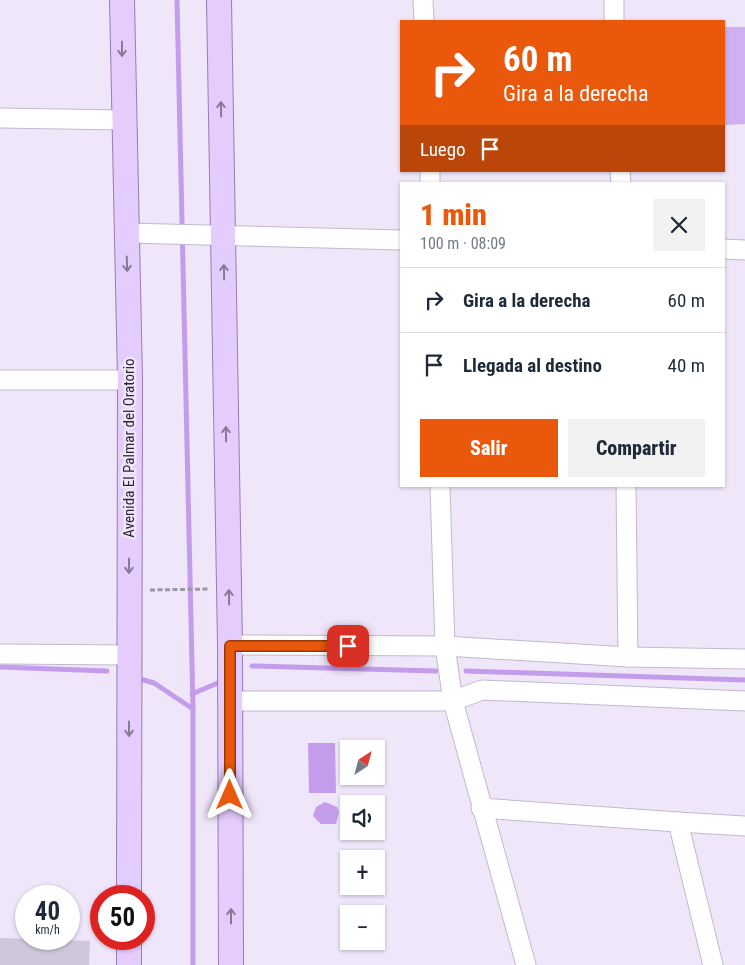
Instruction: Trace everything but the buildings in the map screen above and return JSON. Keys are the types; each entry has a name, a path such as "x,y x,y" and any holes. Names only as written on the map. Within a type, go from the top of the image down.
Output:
{"main road":[{"name":"Avenida El Palmar del Oratorio","path":"122,0 123,120 130,380 129,885"},
{"path":"219,0 230,646 231,965"},
{"path":"129,950 129,965"}],"street":[{"path":"423,0 424,20"},
{"path":"614,0 614,20"},
{"path":"0,118 123,120"},
{"path":"126,233 400,240"},
{"path":"725,249 745,250"},
{"path":"0,380 130,380"},
{"path":"440,487 445,646 453,701 481,808 526,965"},
{"path":"626,487 628,657"},
{"path":"230,646 445,646 628,657 745,659"},
{"path":"0,654 130,655"},
{"path":"230,701 453,701 482,690 745,701"},
{"path":"481,808 745,826"},
{"path":"678,822 713,965"}],"path":[{"path":"169,589 209,589"}],"shaded area":[{"path":"725,27 745,27 745,124 725,125"},
{"path":"308,743 335,743 336,793 309,793"},
{"path":"325,802 337,807 339,812 336,824 321,824 313,816 316,807"}],"waterway":[{"path":"177,0 193,709 193,965"},
{"path":"252,666 436,671"},
{"path":"0,667 107,671"},
{"path":"466,671 745,680"},
{"path":"140,679 154,683 193,709"},
{"path":"192,694 220,682"}],"route":[{"path":"230,795 230,646 348,646"}]}
